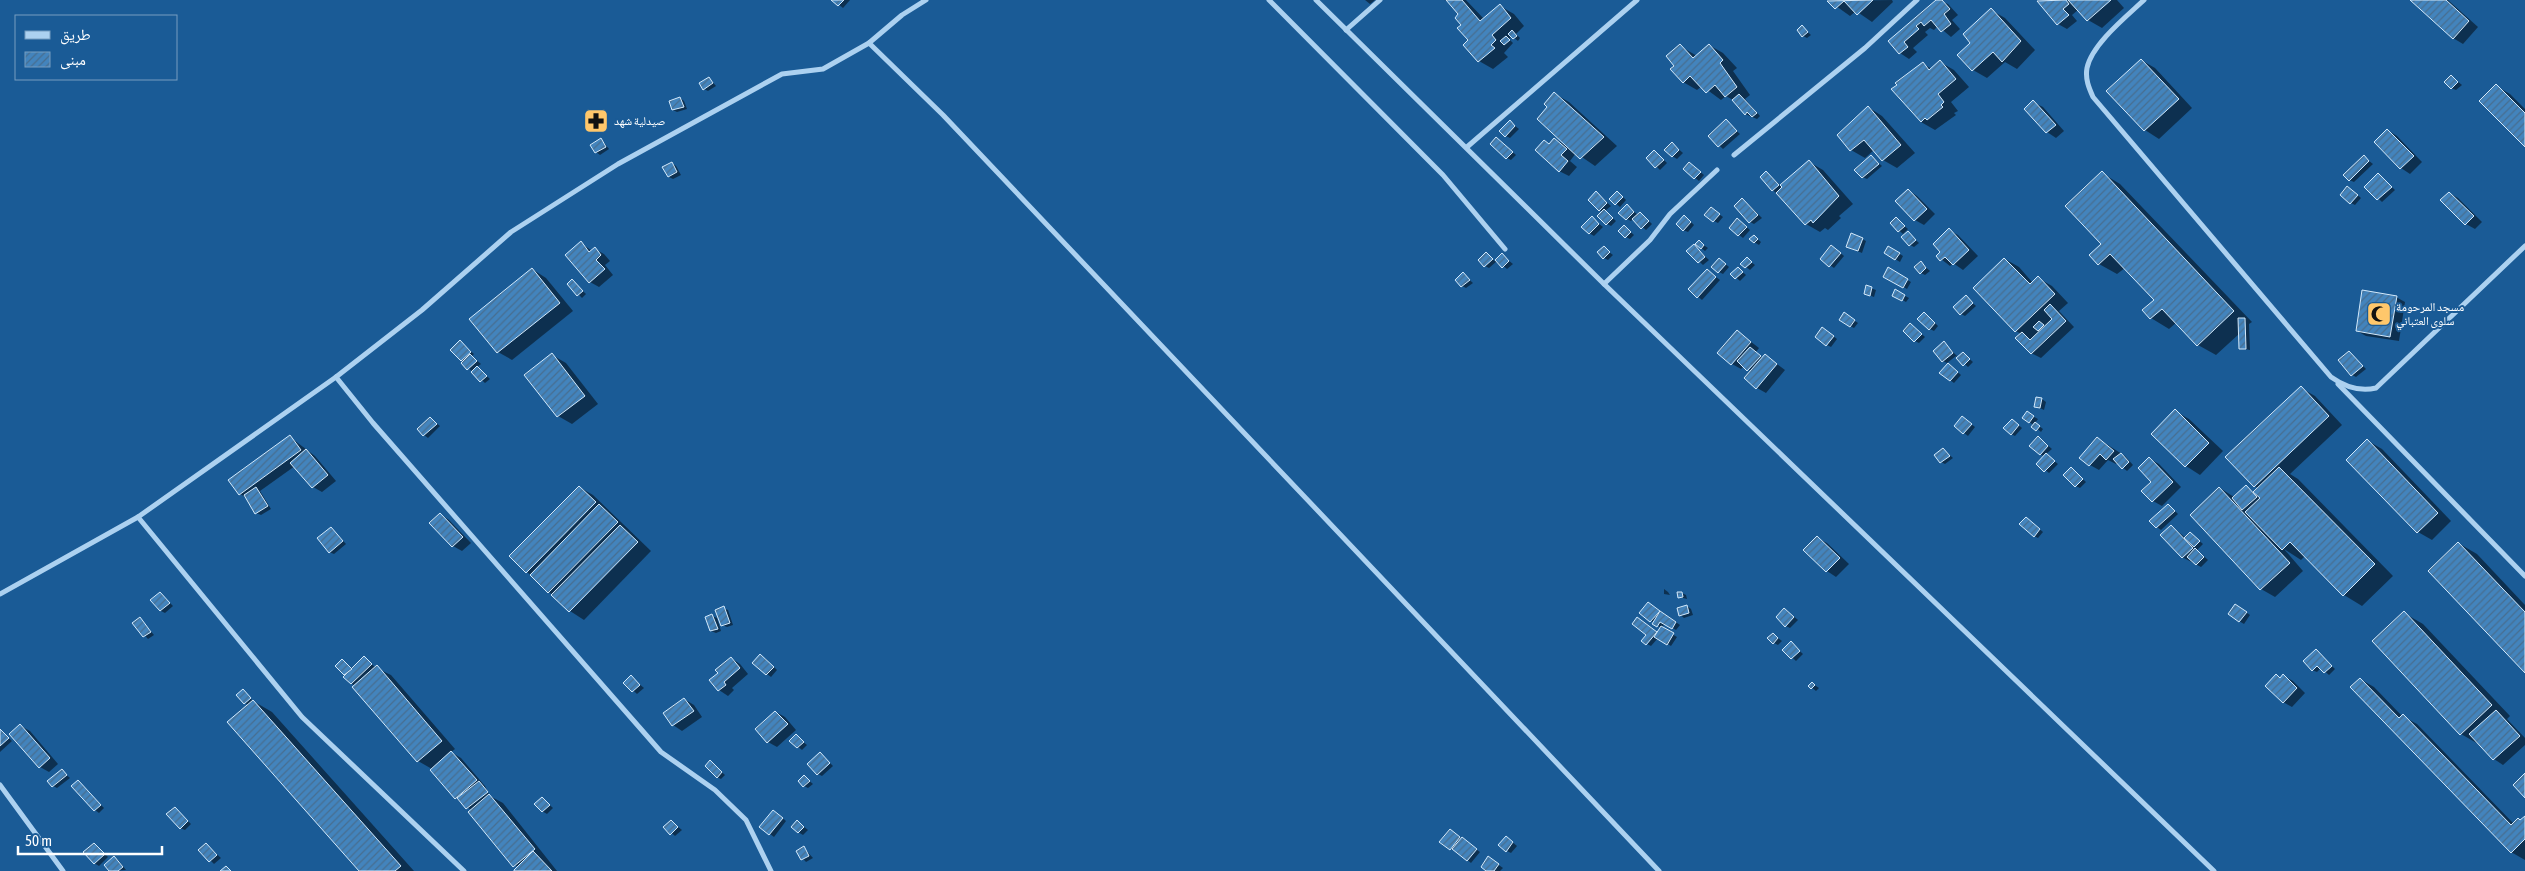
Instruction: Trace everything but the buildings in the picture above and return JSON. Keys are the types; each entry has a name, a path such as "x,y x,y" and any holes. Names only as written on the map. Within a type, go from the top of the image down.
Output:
{"street":[{"path":"0,594 138,517 336,377 422,310 511,232 618,164 782,74 823,69 869,43 902,15 926,0"},
{"path":"1269,0 1443,175 1505,249"},
{"path":"1316,0 1604,284 2214,871"},
{"path":"1346,30 1380,0"},
{"path":"1467,147 1637,0"},
{"path":"1734,155 1865,48 1917,0"},
{"path":"2144,0 2107,35 2087,66 2087,84 2093,97 2331,376 2525,576"},
{"path":"869,43 950,122 1659,871"},
{"path":"1604,284 1650,240 1670,214 1717,170"},
{"path":"2331,376 2352,388 2365,390 2376,388 2525,246"},
{"path":"336,377 380,431 661,752 715,790 746,820 771,871"},
{"path":"138,517 302,717 464,871"},
{"path":"0,785 63,871"}],"place":[{"name":"صيدلية شهد","path":"596,121"},
{"name":"مسجد المرحومة سلوى العتباني","path":"2379,314"}]}
